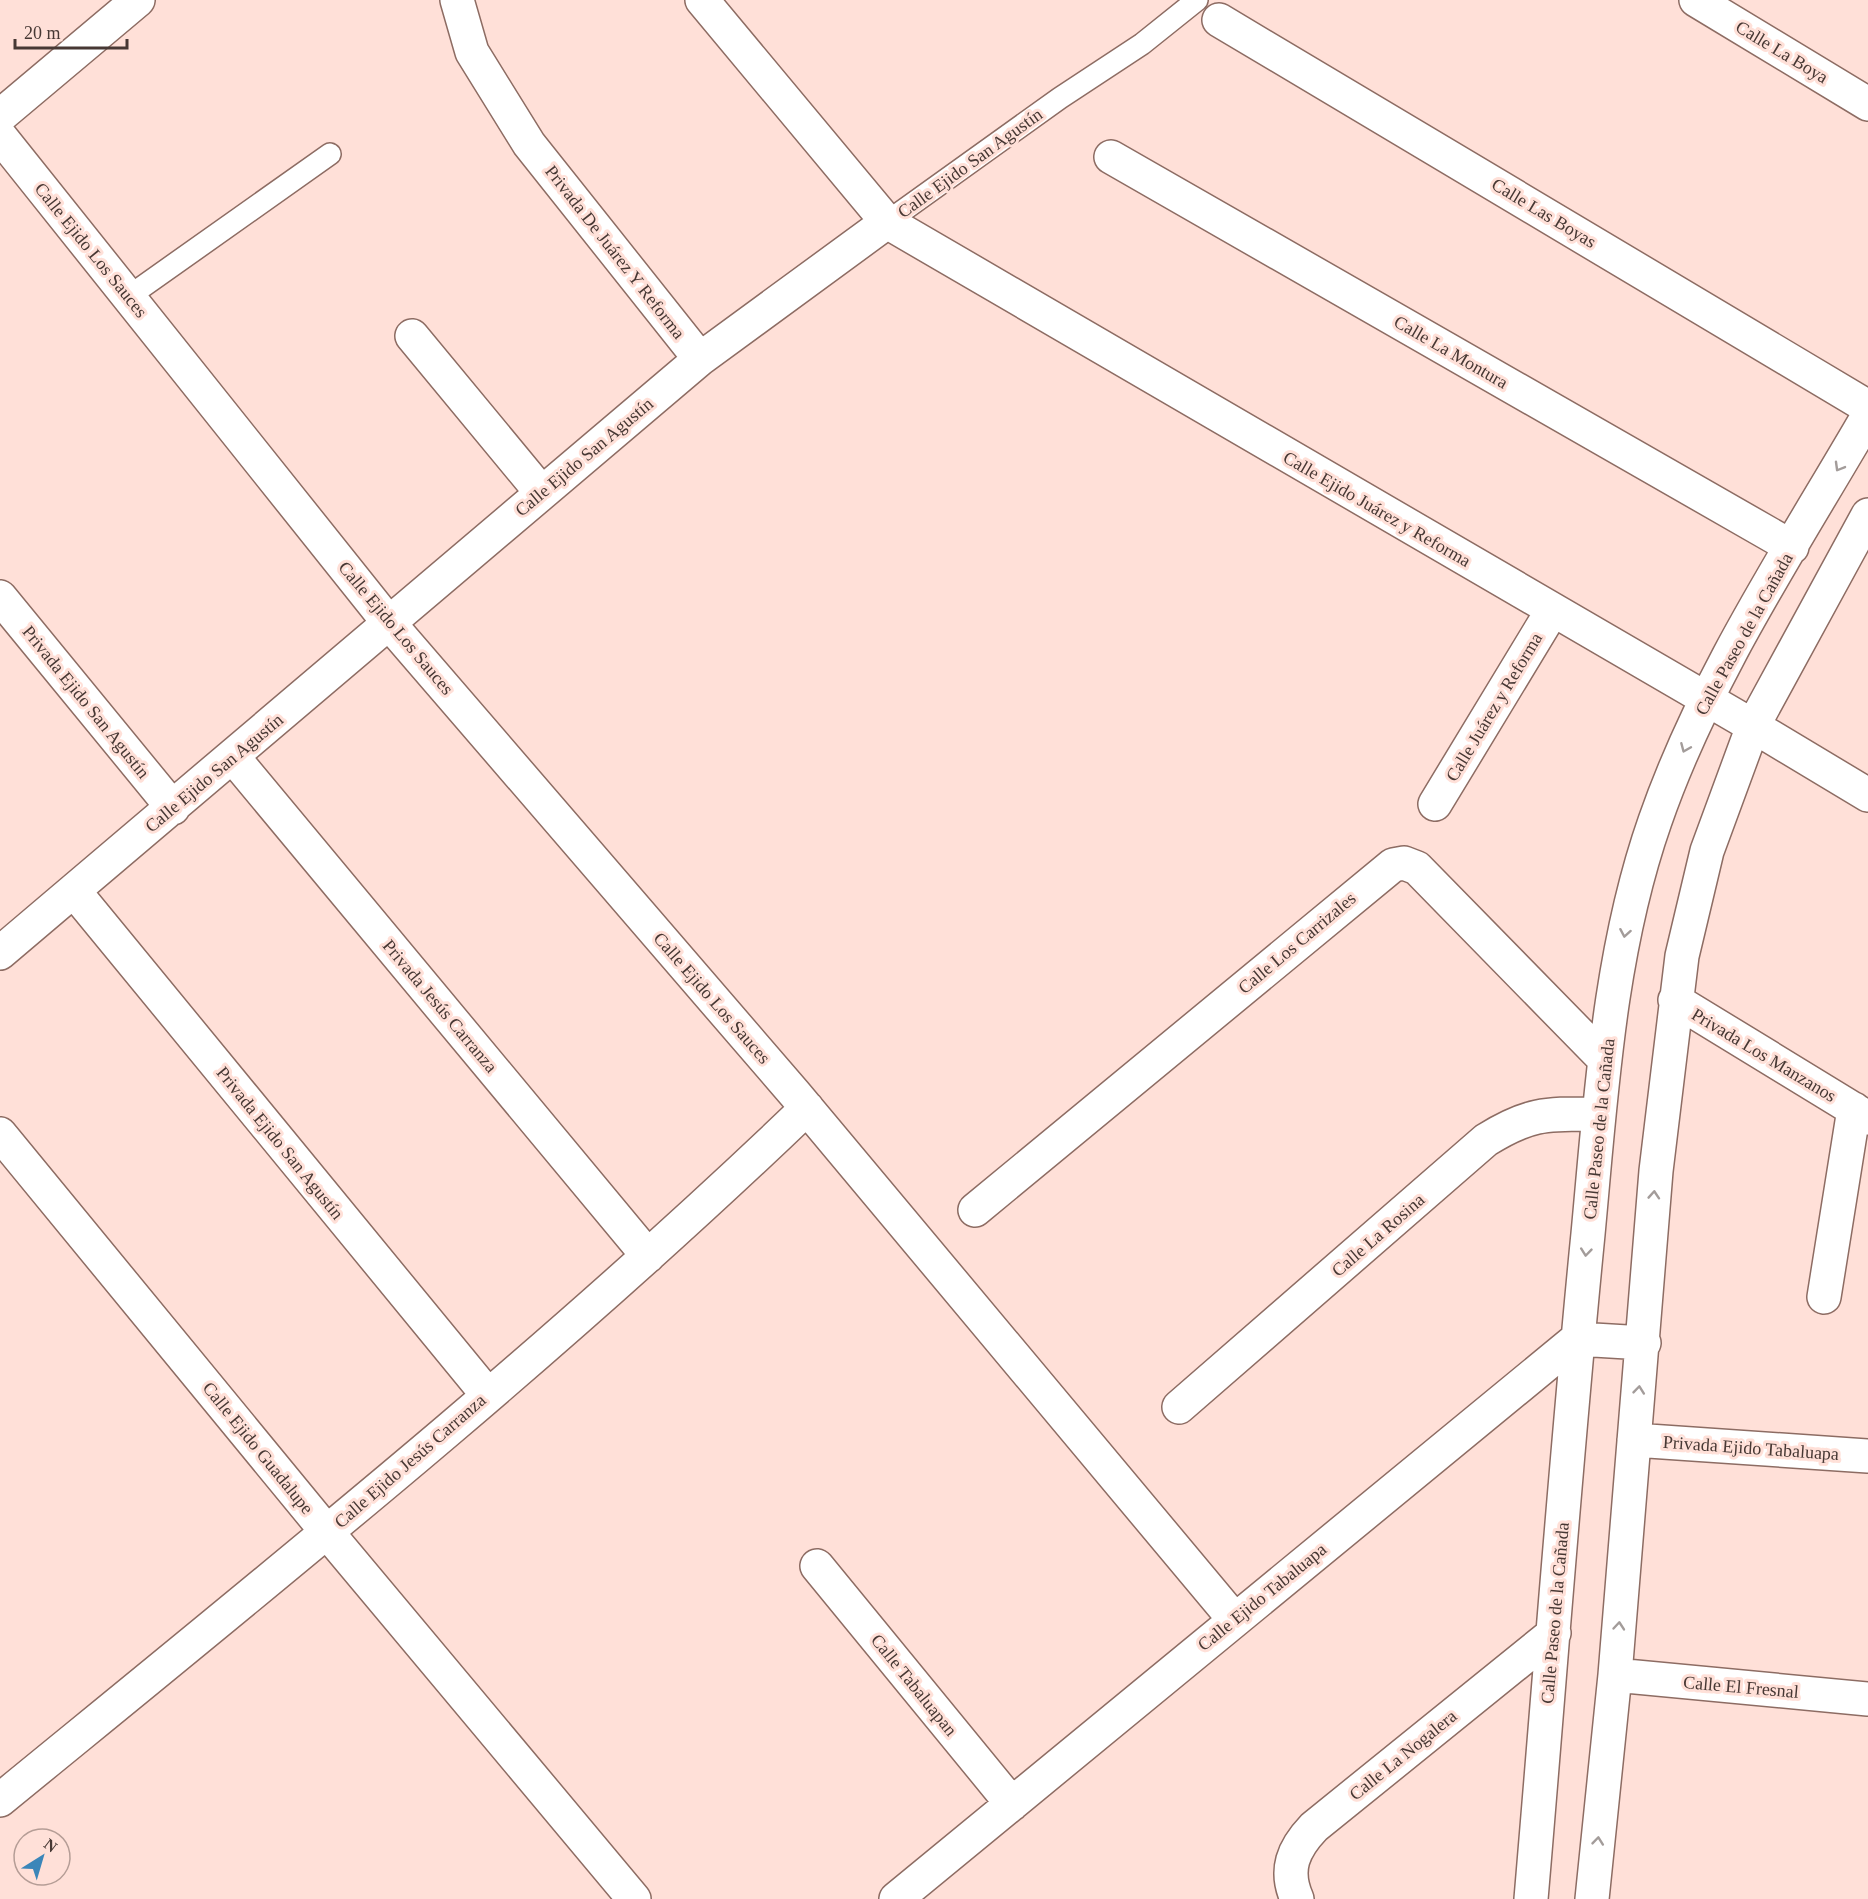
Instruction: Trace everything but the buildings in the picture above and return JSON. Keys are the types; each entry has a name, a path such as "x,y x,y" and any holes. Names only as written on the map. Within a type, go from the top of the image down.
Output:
{"street":[{"path":"0,116 138,0"},
{"name":"Privada De Juárez Y Reforma","path":"457,0 472,52 529,144 700,359"},
{"name":"Calle La Boya","path":"1696,0 1868,104"},
{"name":"Calle Ejido Juárez y Reforma","path":"706,2 887,222 1868,795"},
{"name":"Calle Las Boyas","path":"1208,10 1868,407"},
{"name":"Calle Ejido Los Sauces","path":"0,136 389,623 807,1108 1234,1619"},
{"name":"Calle La Montura","path":"1111,157 1792,547"},
{"name":"Calle Ejido San Agustín","path":"0,953 700,359 887,222"},
{"path":"412,336 542,492"},
{"name":"Calle Paseo de la Cañada","path":"1531,1899 1577,1339 1599,1114 1605,1060 1630,902 1655,820 1705,699 1868,416"},
{"path":"1592,1899 1615,1675 1644,1343 1656,1171 1675,1000 1691,911 1707,851 1753,726 1868,515"},
{"name":"Privada Ejido San Agustín","path":"0,597 173,808"},
{"name":"Calle Juárez y Reforma","path":"1436,804 1552,611"},
{"name":"Privada Jesús Carranza","path":"233,757 648,1256"},
{"name":"Calle Los Carrizales","path":"975,1210 1393,865 1404,863 1417,868 1605,1060"},
{"name":"Privada Ejido San Agustín","path":"74,891 487,1394"},
{"name":"Privada Los Manzanos","path":"1675,1000 1861,1114 1824,1297"},
{"name":"Calle Ejido Jesús Carranza","path":"0,1800 327,1532 648,1256 807,1108"},
{"name":"Calle La Rosina","path":"1179,1407 1486,1140 1515,1122 1547,1114 1599,1114"},
{"name":"Calle Ejido Guadalupe","path":"0,1134 327,1532 634,1899"},
{"path":"1577,1339 1644,1343"},
{"name":"Calle Ejido Tabaluapa","path":"896,1899 1577,1339"},
{"name":"Privada Ejido Tabaluapa","path":"1634,1440 1868,1456"},
{"name":"Calle Tabaluapan","path":"817,1566 1012,1804"},
{"name":"Calle La Nogalera","path":"1297,1899 1290,1884 1291,1863 1298,1844 1314,1827 1554,1633"},
{"name":"Calle El Fresnal","path":"1615,1675 1868,1699"}],"lane":[{"name":"Calle Ejido San Agustín","path":"887,222 1060,98 1142,45 1208,10"},
{"path":"128,297 330,154"}]}
